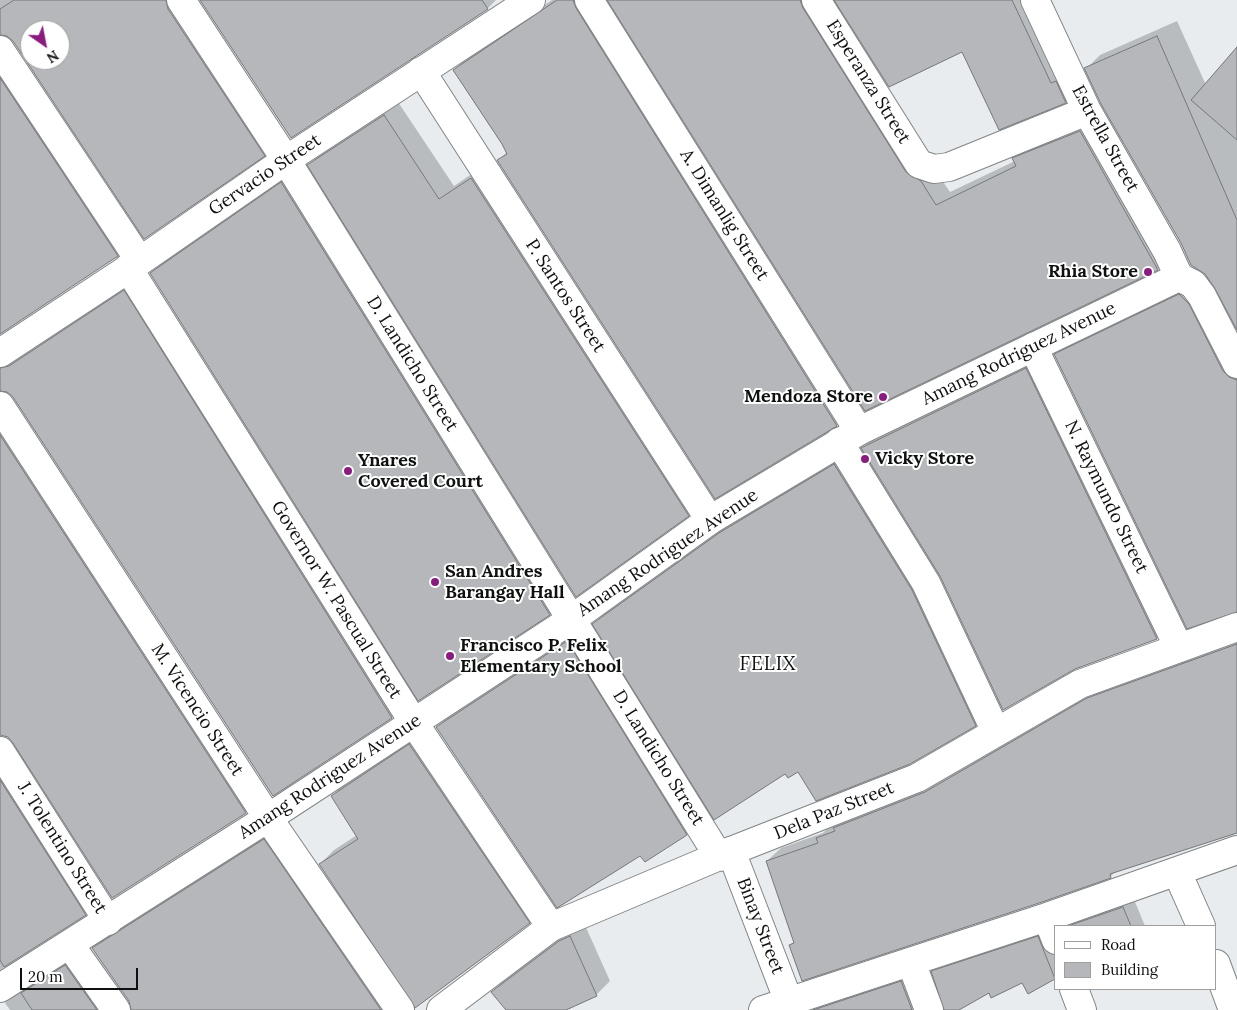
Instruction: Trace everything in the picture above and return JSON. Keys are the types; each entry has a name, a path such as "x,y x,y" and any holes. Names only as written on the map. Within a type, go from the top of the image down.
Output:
{"street":[{"name":"D. Landicho Street","path":"181,0 286,160 572,619 725,854"},
{"name":"Gervacio Street","path":"0,353 134,265 286,160 531,0"},
{"name":"A. Dimanlig Street","path":"589,0 849,436 926,583 996,732"},
{"name":"Esperanza Street","path":"816,0 920,164 934,169 949,167 1087,111"},
{"name":"Estrella Street","path":"1034,0 1087,111 1167,251 1179,277"},
{"name":"Governor W. Pascual Street","path":"0,50 414,723 551,927"},
{"name":"P. Santos Street","path":"421,71 710,520"},
{"name":"Amang Rodriguez Avenue","path":"0,988 268,818 572,619 710,520 849,436 1179,277"},
{"path":"1179,277 1193,284 1234,349"},
{"name":"N. Raymundo Street","path":"1033,347 1179,648"},
{"name":"M. Vicencio Street","path":"0,406 268,818 400,1010"},
{"name":"Dela Paz Street","path":"441,1010 551,927 725,854 917,778 1080,684 1237,627"},
{"name":"J. Tolentino Street","path":"0,751 108,920"},
{"path":"1058,925 1177,872 1237,850"},
{"name":"Binay Street","path":"725,854 790,1006"},
{"path":"1177,872 1201,925"},
{"path":"763,1010 790,1006 911,962 1051,928"},
{"path":"70,945 116,1010"},
{"path":"911,962 929,1010"},
{"path":"1217,967 1233,1010"},
{"path":"1074,990 1082,1010"}],"building":[{"path":"14,0 166,0 168,9 265,156 144,239 32,70 70,70 70,20 20,20 20,52 7,36 0,35 0,9"},
{"path":"200,0 482,0 488,9 291,138"},
{"path":"557,0 573,0 576,8 837,426 715,499 497,160 507,154 453,70"},
{"path":"607,0 800,0 803,8 906,172 921,181 936,205 1016,166 1012,158 1080,131 1158,270 865,411"},
{"path":"834,0 1012,0 1051,83 1056,81 1066,103 999,130 962,52 889,87"},
{"path":"1157,36 1237,220 1237,330 1205,274 1191,265 1181,243 1101,104 1084,68"},
{"path":"1237,47 1237,140 1191,100"},
{"path":"0,78 118,256 0,334"},
{"path":"384,115 439,199 471,178 689,516 576,597 307,165"},
{"path":"281,182 550,615 418,701 150,273"},
{"path":"124,290 392,718 273,796 13,397 7,392 0,391 0,368 9,366"},
{"path":"1179,294 1189,304 1223,371 1229,377 1237,380 1237,612 1187,629 1054,354"},
{"path":"1026,368 1157,639 1075,669 1003,710 940,576 861,448"},
{"path":"0,435 246,813 112,898 13,743 8,737 0,735"},
{"path":"834,464 912,590 976,726 910,764 816,801 798,772 788,778 785,774 714,820 592,624 719,533"},
{"path":"567,641 687,835 645,862 640,856 557,908 436,727"},
{"path":"1237,644 1237,833 1110,874 1111,878 1042,902 802,981 789,945 794,943 766,861 818,843 816,838 835,831 833,828 925,792 1087,698"},
{"path":"409,744 530,923 415,1008 319,864 358,839 331,796"},
{"path":"0,780 86,915 4,967 0,960"},
{"path":"264,839 381,1010 131,1010 129,1001 92,948"},
{"path":"1123,907 1131,925 1071,925"},
{"path":"570,936 597,996 566,1010 506,1010 491,992 559,941"},
{"path":"1038,936 1054,980 1028,994 1022,983 991,998 989,993 959,1010 944,1010 931,971"},
{"path":"65,965 97,1010 32,1010 21,993"},
{"path":"901,981 912,1010 813,1010"}],"place":[{"name":"Rhia Store","path":"1148,272"},
{"name":"Mendoza Store","path":"883,397"},
{"name":"Vicky Store","path":"865,459"},
{"name":"Ynares Covered Court","path":"348,471"},
{"name":"San Andres Barangay Hall","path":"435,582"},
{"name":"Francisco P. Felix Elementary School","path":"450,656"}],"district":[{"name":"FELIX","path":"768,665"}]}
